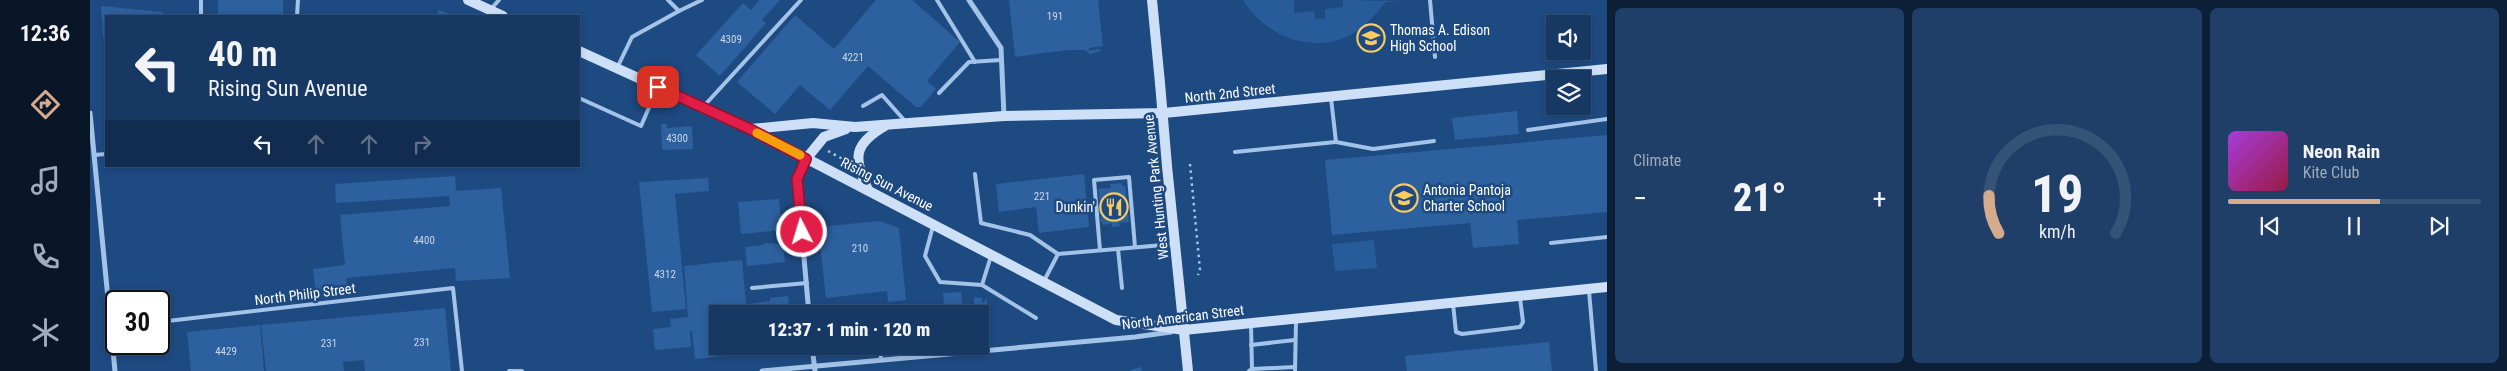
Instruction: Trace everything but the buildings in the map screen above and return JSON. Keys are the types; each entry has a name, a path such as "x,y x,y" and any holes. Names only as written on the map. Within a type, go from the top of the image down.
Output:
{"street":[{"path":"468,0 501,15"},
{"path":"969,0 1001,48 1000,60 1004,116"},
{"name":"West Hunting Park Avenue","path":"1152,0 1188,371"},
{"name":"Rising Sun Avenue","path":"580,51 750,129 934,223 1116,320 1184,330"},
{"name":"North 2nd Street","path":"750,129 813,123 855,127 1004,116 1164,114 1607,69"},
{"path":"90,113 110,290"},
{"path":"868,190 858,167 858,154 865,140 888,125"},
{"name":"North 2nd Street","path":"806,159 824,136 855,127"},
{"path":"806,159 797,179 808,305"},
{"name":"North American Street","path":"762,371 814,368 881,360 1135,337 1296,318 1607,287"},
{"path":"115,355 115,371"},
{"path":"813,355 814,368"}],"lane":[{"path":"201,0 201,15"},
{"path":"297,15 298,0"},
{"path":"490,10 499,0"},
{"path":"668,0 679,11"},
{"path":"617,68 632,38 702,0"},
{"path":"702,108 801,0"},
{"path":"937,0 975,62"},
{"path":"1430,0 1435,57"},
{"path":"939,93 969,62 1000,60"},
{"path":"580,98 641,126 658,87"},
{"path":"863,106 882,95 906,123"},
{"path":"1331,96 1336,142"},
{"path":"1528,130 1607,119"},
{"path":"1235,152 1336,142 1373,149 1434,141"},
{"path":"94,155 105,154"},
{"path":"975,174 982,223 1030,235 1058,254 1175,244"},
{"path":"1100,250 1094,180 1129,177 1135,247"},
{"path":"934,223 925,256 940,282 982,285 1036,318"},
{"path":"1552,242 1607,236"},
{"path":"1118,249 1122,288"},
{"path":"982,285 992,254"},
{"path":"1044,281 1058,254"},
{"path":"752,288 807,283"},
{"name":"North Philip Street","path":"170,321 453,288 462,371"},
{"path":"1589,289 1596,371"},
{"path":"1453,303 1456,332 1462,334 1520,327 1523,322 1520,296"},
{"path":"1251,323 1250,370 1295,369 1296,318"},
{"path":"1251,345 1295,340"},
{"path":"881,355 881,360"},
{"path":"509,371 522,371"}],"path":[{"path":"828,151 849,162"},
{"path":"1190,164 1200,270 1198,276"}],"shaded area":[{"path":"1243,0 1294,0 1294,13 1314,11 1315,19 1325,18 1325,9 1343,7 1343,0 1401,1 1386,2 1357,31 1337,40 1322,43 1291,39 1277,32 1252,13"},
{"path":"1374,240 1377,268 1335,271 1332,244"}],"slow traffic":[{"path":"757,133 800,155"}],"place":[{"name":"Thomas A. Edison High School","path":"1371,38"},
{"name":"Antonia Pantoja Charter School","path":"1404,198"},
{"name":"Dunkin'","path":"1114,207"}],"route":[{"path":"658,87 750,129 806,159 797,179 802,232"}]}
